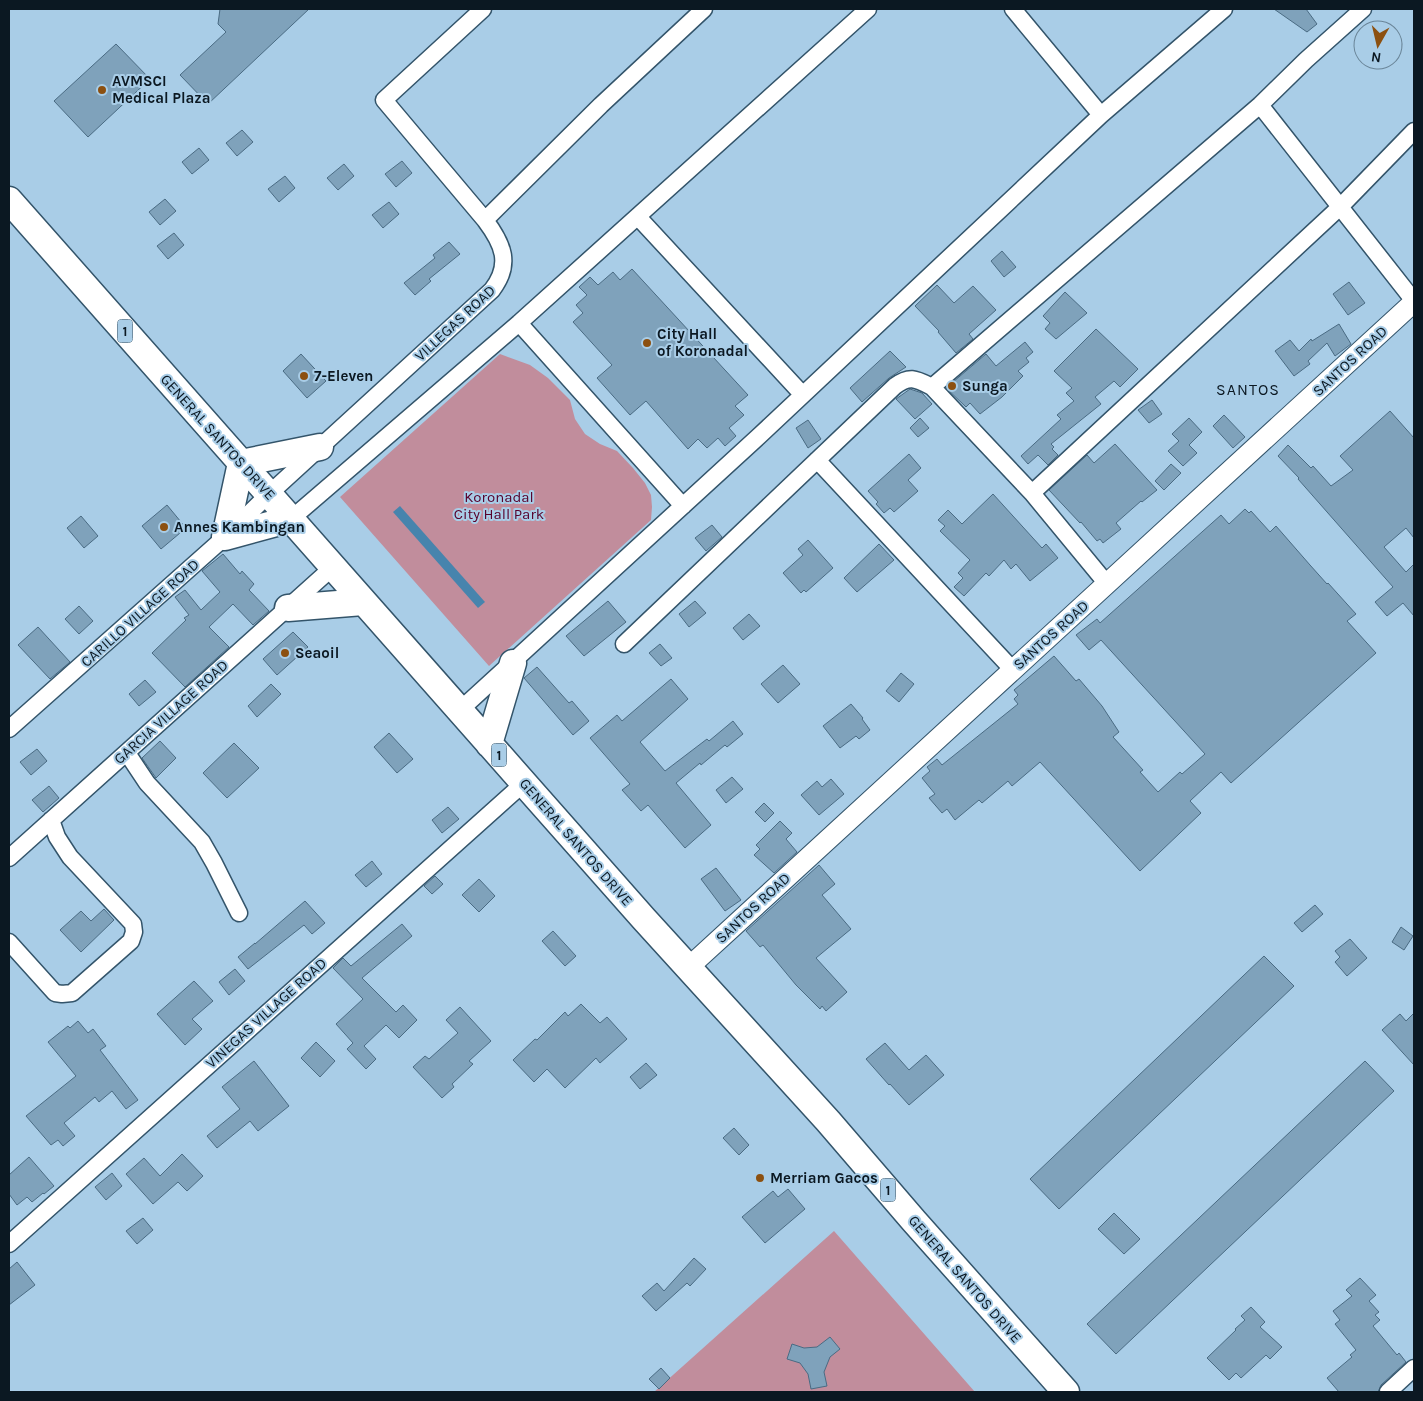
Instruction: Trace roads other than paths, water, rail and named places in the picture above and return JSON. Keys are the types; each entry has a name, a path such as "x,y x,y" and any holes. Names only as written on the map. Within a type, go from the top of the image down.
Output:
{"highway":[{"name":"GENERAL SANTOS DRIVE","path":"9,200 459,711 828,1121 1065,1392"},
{"path":"291,519 225,537 240,463 320,448"},
{"path":"288,608 363,602"},
{"path":"489,744 513,663"}],"street":[{"name":"VILLEGAS ROAD","path":"269,494 492,290 500,280 504,268 503,250 497,236 384,100 483,9"},
{"path":"485,220 601,105 704,9"},
{"path":"291,519 519,323 868,9"},
{"path":"1013,9 1101,115"},
{"path":"459,711 683,506 1101,115 1224,9"},
{"path":"932,386 1260,105 1306,60 1363,9"},
{"path":"1260,105 1414,301"},
{"path":"1032,493 1340,207 1414,132"},
{"path":"638,217 802,394"},
{"name":"SANTOS ROAD","path":"689,968 1414,301"},
{"path":"519,323 683,506"},
{"path":"624,644 902,381 915,379 932,386 1032,493 1107,584"},
{"path":"817,460 1013,670"},
{"name":"CARILLO VILLAGE ROAD","path":"9,729 225,537 269,494"},
{"name":"GARCIA VILLAGE ROAD","path":"9,858 333,567"},
{"path":"127,752 147,783 202,842 239,912"},
{"name":"VINEGAS VILLAGE ROAD","path":"9,1244 524,783"},
{"path":"9,942 55,993 62,994 72,993 131,941 134,932 133,924 62,847 51,820"},
{"path":"1388,1392 1414,1368"}],"water":[{"path":"400,506 485,602 478,608 393,512"}],"place":[{"name":"AVMSCI Medical Plaza","path":"102,90"},
{"name":"City Hall of Koronadal","path":"647,343"},
{"name":"7-Eleven","path":"304,376"},
{"name":"Sunga","path":"952,386"},
{"name":"Annes Kambingan","path":"164,527"},
{"name":"Seaoil","path":"285,653"},
{"name":"Merriam Gacos","path":"760,1178"}],"district":[{"name":"SANTOS","path":"1248,389"}],"park label":[{"name":"Koronadal City Hall Park","path":"499,506"}]}
